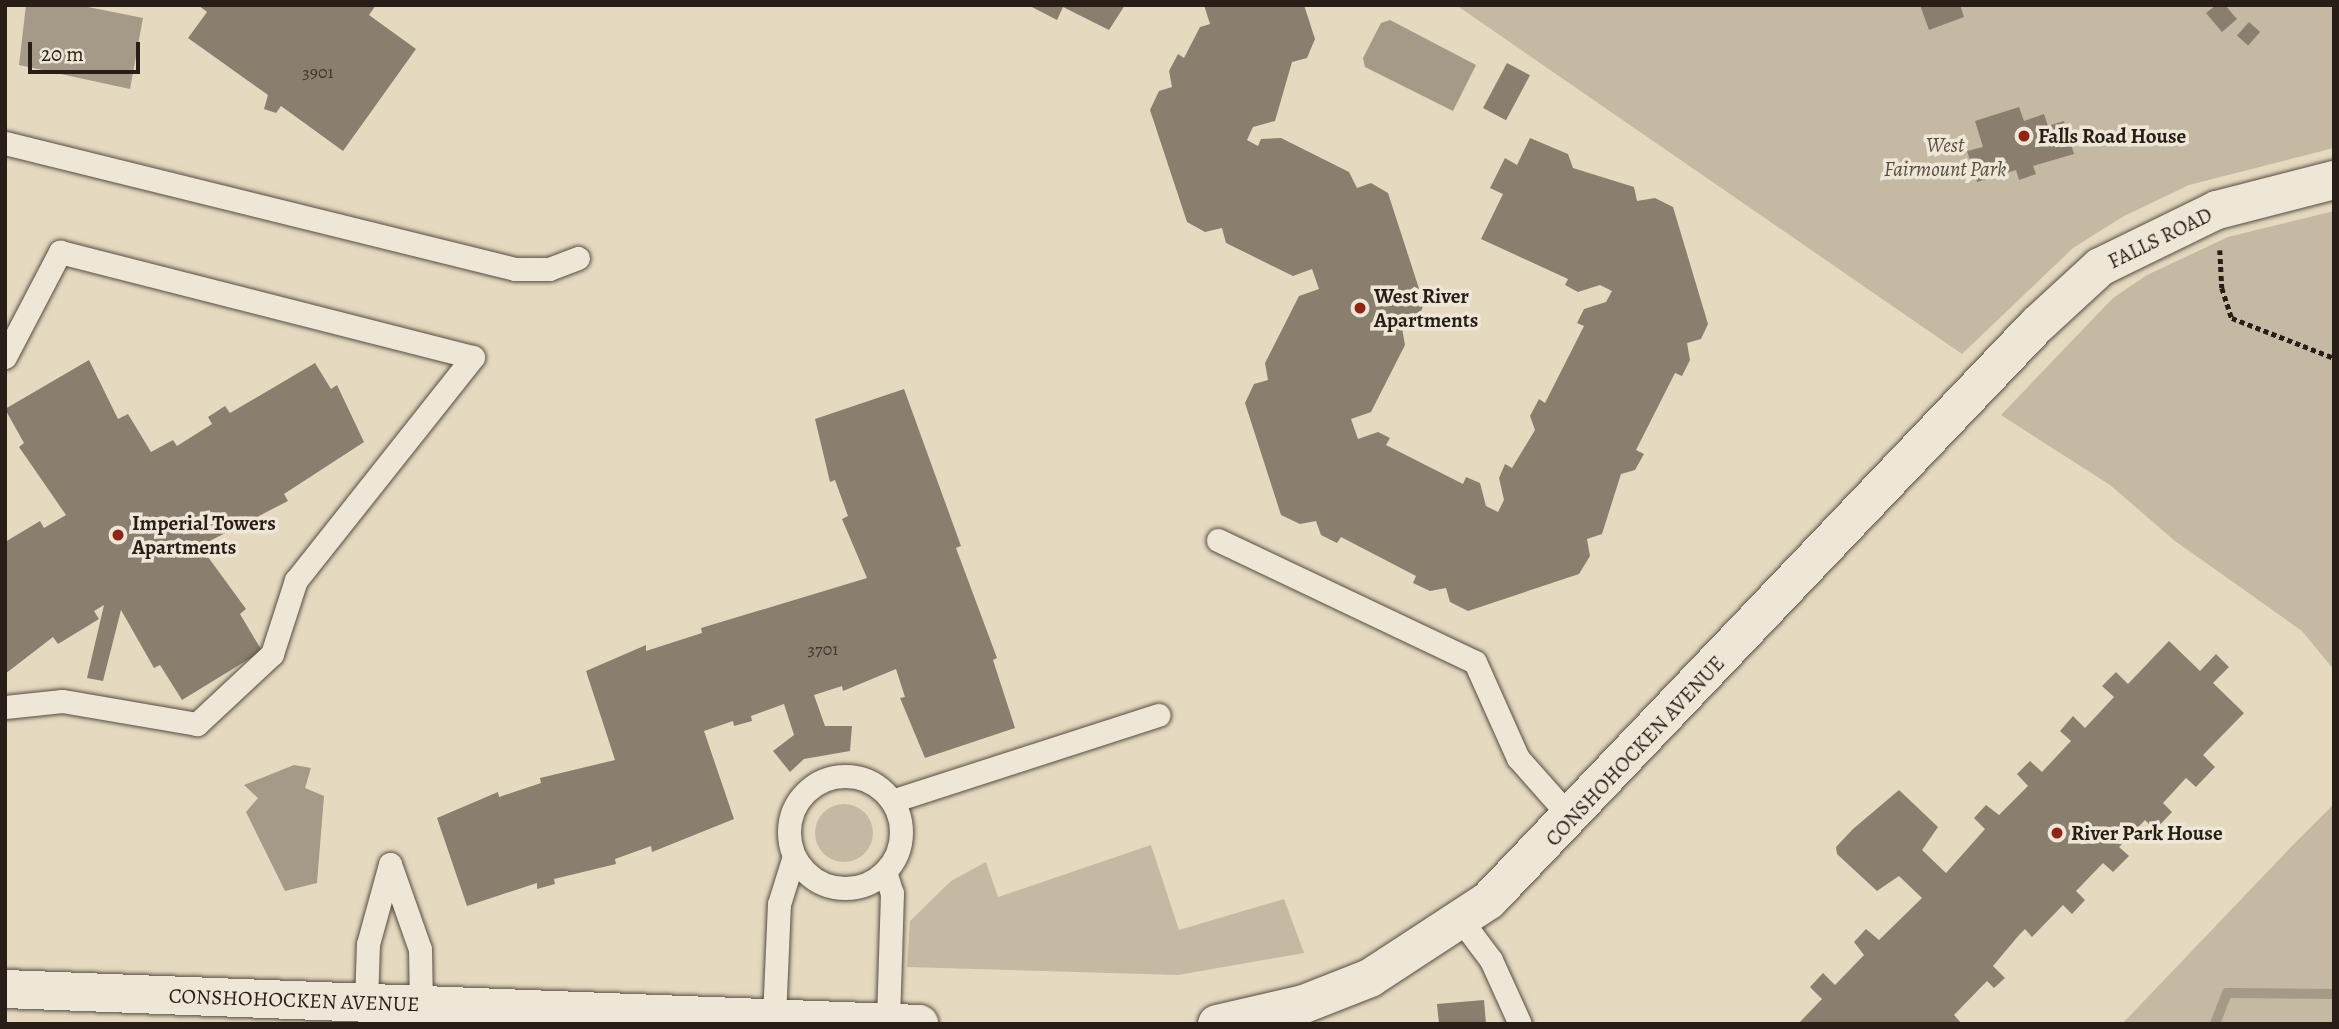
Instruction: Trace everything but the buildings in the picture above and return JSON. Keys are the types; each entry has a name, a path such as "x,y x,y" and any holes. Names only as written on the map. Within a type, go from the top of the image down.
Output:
{"street":[{"name":"FALLS ROAD","path":"1986,379 2100,267 2217,209 2334,180"},
{"name":"CONSHOHOCKEN AVENUE","path":"1217,1024 1284,1017 1370,978 1461,920 1571,818 1986,379"},
{"name":"CONSHOHOCKEN AVENUE","path":"5,989 904,1023"}],"lane":[{"path":"8,150 515,270 549,269 578,258"},
{"path":"5,357 60,252 473,357 296,580 272,653 197,724 62,701 5,707"},
{"path":"1218,540 1475,662 1518,758 1571,818"},
{"path":"892,801 1158,715"},
{"path":"774,1018 779,904 794,856 790,815 812,786 828,777 864,778 892,801 901,837 885,872 851,888 832,887 814,879 794,856"},
{"path":"366,1003 368,944 390,864 420,949 421,1004"},
{"path":"885,872 892,893 904,1023"},
{"path":"1461,920 1491,960 1520,1024"}],"path":[{"path":"2217,209 2222,288 2232,318 2334,358"}],"green space":[{"name":"West Fairmount Park","path":"1456,5 2334,5 2334,148 2189,185 2124,216 2073,248 1962,354"},
{"path":"2334,211 2334,670 2302,631 2175,541 2110,485 2001,415 2113,298 2147,275 2228,237"},
{"path":"844,804 855,806 868,817 873,833 871,844 860,857 844,862 833,860 820,849 815,833 817,822 828,809"},
{"path":"2334,804 2334,1024 2122,1024 2292,846"},
{"path":"1151,845 1179,930 1284,899 1304,953 1178,975 907,967 910,921 951,881 986,862 998,897"}],"shaded area":[{"path":"26,5 78,5 143,18 130,89 19,65"},
{"path":"1390,20 1476,65 1453,111 1365,67 1363,58 1381,23"},
{"path":"294,765 311,768 305,788 324,796 317,883 285,891 246,812 258,798 244,785"}],"waterway":[{"path":"2215,1024 2227,993 2334,994"}],"place":[{"name":"Falls Road House","path":"2024,136"},
{"name":"West River Apartments","path":"1360,308"},
{"name":"Imperial Towers Apartments","path":"118,535"},
{"name":"River Park House","path":"2057,833"}]}
